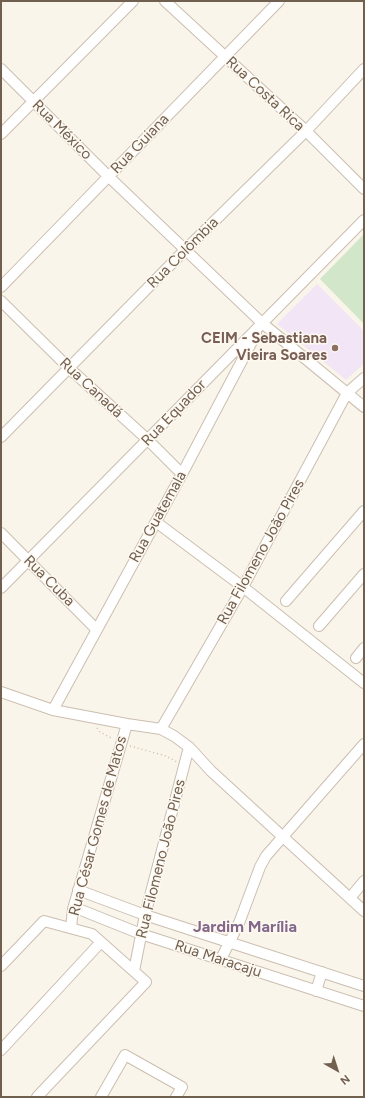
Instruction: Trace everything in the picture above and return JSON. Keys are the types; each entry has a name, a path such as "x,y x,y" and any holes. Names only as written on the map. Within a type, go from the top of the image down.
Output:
{"street":[{"path":"1,134 133,1"},
{"name":"Rua Costa Rica","path":"165,1 306,131 364,189"},
{"name":"Rua Guiana","path":"1,287 279,1"},
{"name":"Rua México","path":"1,69 108,176 262,323 364,406"},
{"name":"Rua Colômbia","path":"1,437 185,250 306,131 364,69"},
{"name":"Rua Equador","path":"1,588 364,220"},
{"name":"Rua Canadá","path":"1,301 69,368 148,440 182,474"},
{"name":"Rua Guatemala","path":"53,710 182,474 262,323"},
{"name":"Rua Filomeno João Pires","path":"161,729 243,587 347,393 364,378"},
{"path":"286,601 364,511"},
{"path":"156,522 243,587 364,683"},
{"name":"Rua Cuba","path":"1,533 96,629"},
{"path":"319,626 364,574"},
{"path":"356,658 364,648"},
{"path":"1,692 53,710 161,729 174,736 189,747 211,771 364,911"},
{"name":"Rua César Gomes de Matos","path":"71,928 72,909 127,724"},
{"path":"221,959 239,923 260,867 266,856 364,744"},
{"name":"Rua Filomeno João Pires","path":"134,971 141,934 189,747"},
{"path":"350,898 364,881"},
{"name":"Rua Maracaju","path":"78,890 146,915 364,986"},
{"name":"Rua Maracaju","path":"72,909 81,910 141,934 364,1006"},
{"path":"1,966 44,921 92,934 146,982 37,1097"},
{"path":"1,1050 101,942"},
{"path":"316,991 322,972"},
{"path":"101,1097 124,1055 182,1087 176,1097"}],"path":[{"path":"88,716 100,732 121,743 166,756 184,765"}],"shaded area":[{"name":"CEIM - Sebastiana Vieira Soares","path":"317,284 364,331 364,364 346,380 277,324"}],"green space":[{"path":"364,234 364,324 320,279"}],"place":[{"name":"CEIM - Sebastiana Vieira Soares","path":"335,348"}],"district":[{"name":"Jardim Marília","path":"245,927"}]}
